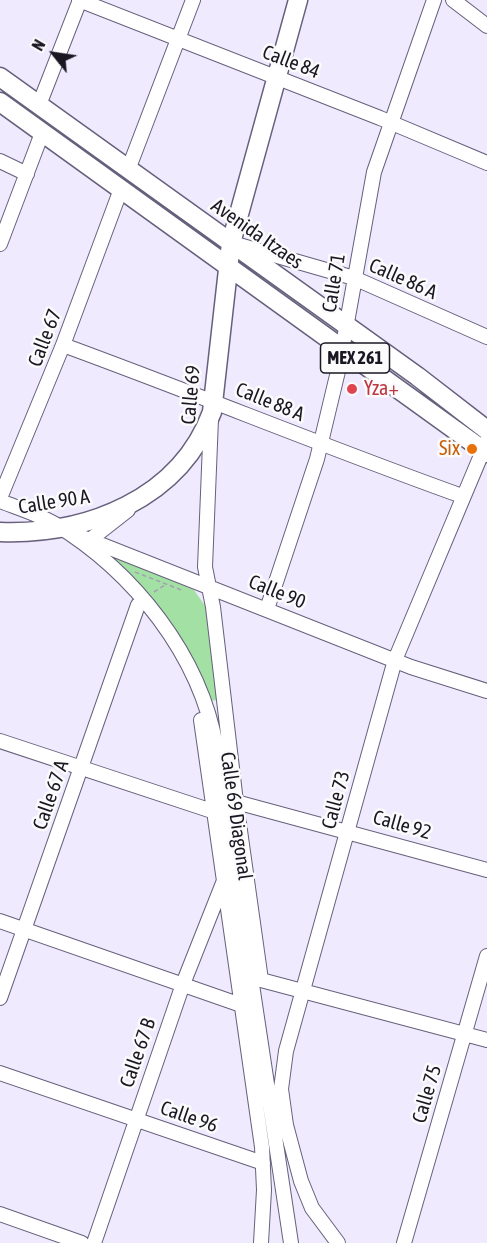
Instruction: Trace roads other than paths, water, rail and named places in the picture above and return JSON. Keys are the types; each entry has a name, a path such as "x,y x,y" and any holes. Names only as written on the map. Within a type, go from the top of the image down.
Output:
{"main road":[{"name":"Calle 69","path":"212,406 231,243 298,0"},
{"name":"Avenida Itzaes","path":"0,77 487,430"},
{"name":"MEX 261","path":"0,102 343,349 486,448"},
{"name":"Calle 90 A","path":"0,532 59,529 96,520 156,489 187,459 206,428 212,406"}],"street":[{"path":"39,105 80,0"},
{"name":"Calle 84","path":"80,0 390,122 487,163"},
{"path":"128,170 193,0"},
{"name":"Calle 71","path":"267,609 320,444 343,349 374,172 434,0"},
{"path":"453,0 487,26"},
{"path":"0,244 42,133"},
{"path":"0,160 27,174"},
{"name":"Calle 67","path":"0,500 63,345 121,189"},
{"name":"Calle 86 A","path":"231,243 280,255 354,278 487,337"},
{"name":"Calle 88 A","path":"63,345 212,406 462,496"},
{"name":"Calle 69","path":"212,406 205,567 261,980 303,992"},
{"name":"Calle 73","path":"338,1243 312,1208 301,1181 285,1125 281,1089 286,1051 395,660 462,496 486,448"},
{"path":"91,539 156,489"},
{"path":"0,500 59,529 114,571 157,618 177,646 205,703 218,759 291,1243"},
{"path":"0,510 59,529"},
{"name":"Calle 90","path":"59,529 91,539 395,660 487,691"},
{"name":"Calle 69 Diagonal","path":"59,529 138,605 176,660 195,698 203,730 225,878 263,1163 261,1243"},
{"name":"Calle 67 A","path":"0,998 138,605"},
{"path":"0,741 215,812"},
{"name":"Calle 92","path":"236,802 348,830 487,870"},
{"name":"Calle 67 B","path":"94,1243 183,984 225,878"},
{"path":"0,921 241,1005"},
{"name":"Calle 75","path":"404,1243 487,956"},
{"path":"303,992 487,1040"},
{"name":"Calle 96","path":"0,1072 263,1163"},
{"path":"264,1190 301,1181"},
{"path":"0,1214 82,1243"}],"place":[{"name":"Yza+","path":"352,389"},
{"name":"Six","path":"472,449"}]}
